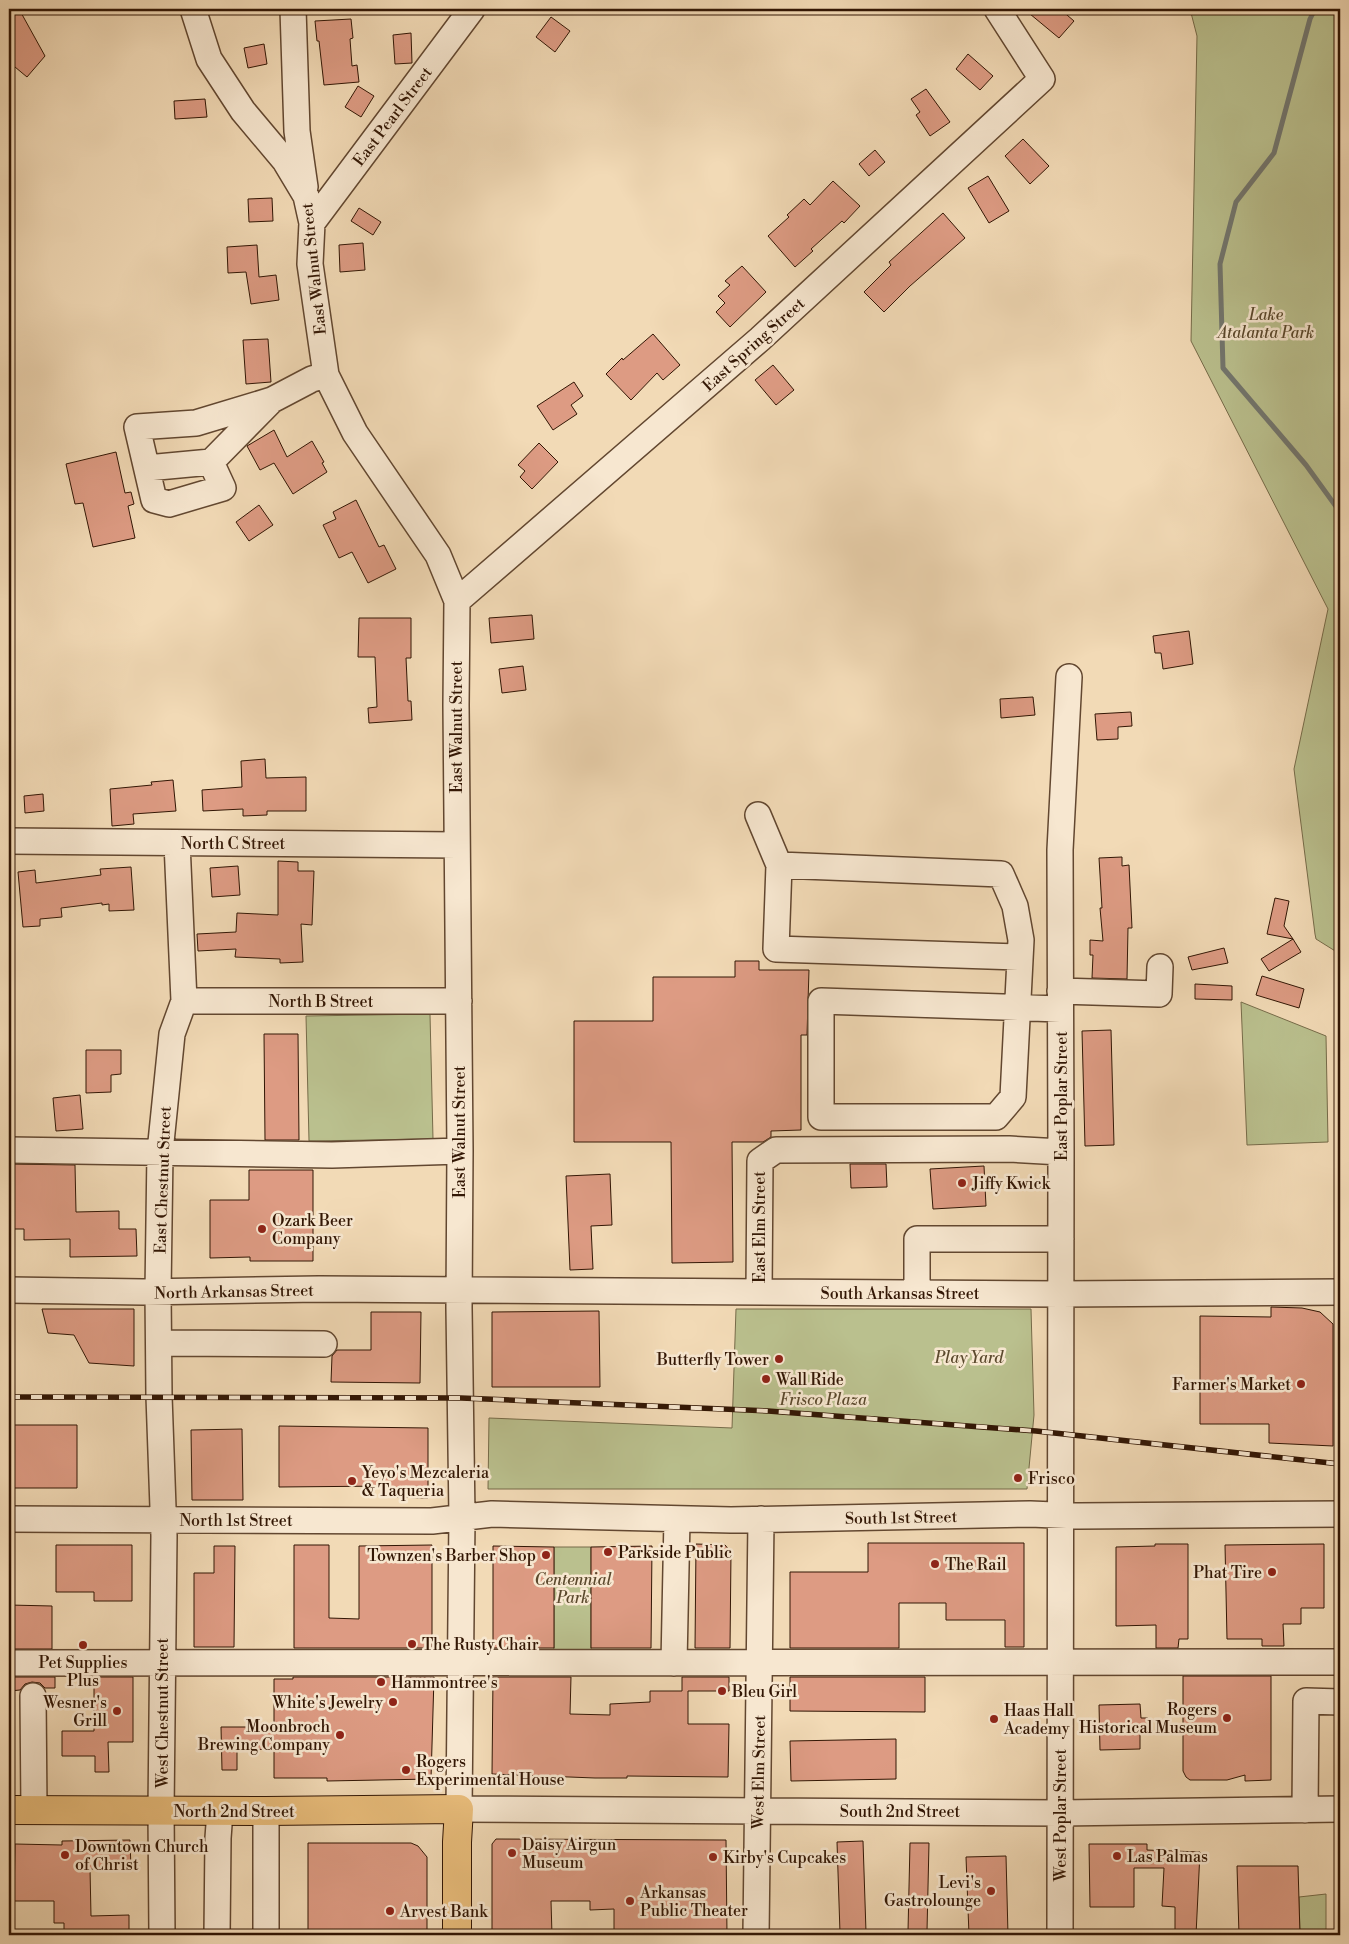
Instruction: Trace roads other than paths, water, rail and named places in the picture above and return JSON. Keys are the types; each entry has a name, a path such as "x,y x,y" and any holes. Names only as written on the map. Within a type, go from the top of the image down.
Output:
{"main road":[{"name":"North 2nd Street","path":"22,1810 459,1810"},
{"path":"457,1935 459,1810"}],"street":[{"name":"East Walnut Street","path":"193,9 209,59 242,110 284,161 306,196 312,223 310,264 326,375 355,433 438,555 457,601 459,1291 462,1517 459,1810"},
{"path":"293,9 297,131 306,196"},
{"name":"East Pearl Street","path":"312,223 472,9"},
{"name":"East Spring Street","path":"457,601 760,339 1042,80 997,9"},
{"path":"211,462 223,488 169,504 154,500 137,427 196,423 272,400 312,378 326,375"},
{"path":"147,468 211,462 272,400"},
{"name":"East Poplar Street","path":"1060,1515 1060,850 1069,676"},
{"path":"758,815 779,865 776,950 1020,957"},
{"name":"North C Street","path":"9,841 457,845"},
{"name":"East Chestnut Street","path":"163,1520 158,1396 160,1152 172,1034 184,1002 177,843"},
{"path":"779,865 1002,874 1015,906 1021,940 1017,1007 1013,1098 996,1117 821,1117 821,1001 1017,1007 1060,1000 1159,994 1160,967"},
{"name":"North B Street","path":"184,1002 459,1001"},
{"path":"996,1117 1009,1149 1061,1152"},
{"name":"East Elm Street","path":"759,1292 760,1161 776,1150 1009,1149"},
{"path":"9,1150 332,1155 460,1151"},
{"path":"917,1293 917,1239 1061,1239"},
{"name":"North Arkansas Street","path":"9,1290 158,1292 318,1289 459,1291"},
{"name":"South Arkansas Street","path":"459,1291 1061,1294 1340,1292"},
{"path":"159,1342 324,1344"},
{"name":"South 1st Street","path":"462,1517 492,1514 761,1519 1030,1514 1340,1514"},
{"name":"West Poplar Street","path":"1060,1515 1060,1935"},
{"name":"North 1st Street","path":"9,1519 432,1520 462,1517"},
{"path":"674,1663 677,1518"},
{"name":"West Elm Street","path":"756,1935 761,1519"},
{"name":"West Chestnut Street","path":"162,1935 163,1520"},
{"path":"9,1663 1340,1662"},
{"path":"22,1810 33,1696"},
{"path":"1305,1810 1306,1701 1340,1702"},
{"name":"South 2nd Street","path":"459,1810 1060,1813 1340,1809"},
{"path":"217,1935 220,1811"},
{"path":"266,1811 266,1935"}],"waterway":[{"path":"1315,9 1310,19 1274,153 1236,202 1220,264 1223,368 1306,465 1340,512"}],"railway":[{"path":"9,1397 461,1398 768,1411 1036,1431 1340,1464"}],"place":[{"name":"Jiffy Kwick","path":"962,1183"},
{"name":"Ozark Beer Company","path":"262,1229"},
{"name":"Butterfly Tower","path":"779,1359"},
{"name":"Wall Ride","path":"766,1379"},
{"name":"Farmer's Market","path":"1301,1384"},
{"name":"Frisco","path":"1018,1478"},
{"name":"Yeyo's Mezcaleria & Taqueria","path":"352,1481"},
{"name":"Parkside Public","path":"608,1552"},
{"name":"Townzen's Barber Shop","path":"546,1555"},
{"name":"The Rail","path":"935,1564"},
{"name":"Phat Tire","path":"1272,1572"},
{"name":"The Rusty Chair","path":"412,1644"},
{"name":"Pet Supplies Plus","path":"83,1645"},
{"name":"Hammontree's","path":"381,1682"},
{"name":"Bleu Girl","path":"722,1691"},
{"name":"White's Jewelry","path":"393,1702"},
{"name":"Wesner's Grill","path":"117,1711"},
{"name":"Rogers Historical Museum","path":"1227,1718"},
{"name":"Haas Hall Academy","path":"994,1719"},
{"name":"Moonbroch Brewing Company","path":"340,1735"},
{"name":"Rogers Experimental House","path":"406,1770"},
{"name":"Daisy Airgun Museum","path":"512,1853"},
{"name":"Downtown Church of Christ","path":"65,1855"},
{"name":"Las Palmas","path":"1117,1856"},
{"name":"Kirby's Cupcakes","path":"713,1857"},
{"name":"Levi's Gastrolounge","path":"991,1891"},
{"name":"Arkansas Public Theater","path":"630,1901"},
{"name":"Arvest Bank","path":"390,1911"}],"park label":[{"name":"Lake Atalanta Park","path":"1266,323"},
{"name":"Play Yard","path":"969,1357"},
{"name":"Frisco Plaza","path":"823,1399"},
{"name":"Centennial Park","path":"573,1588"}]}
